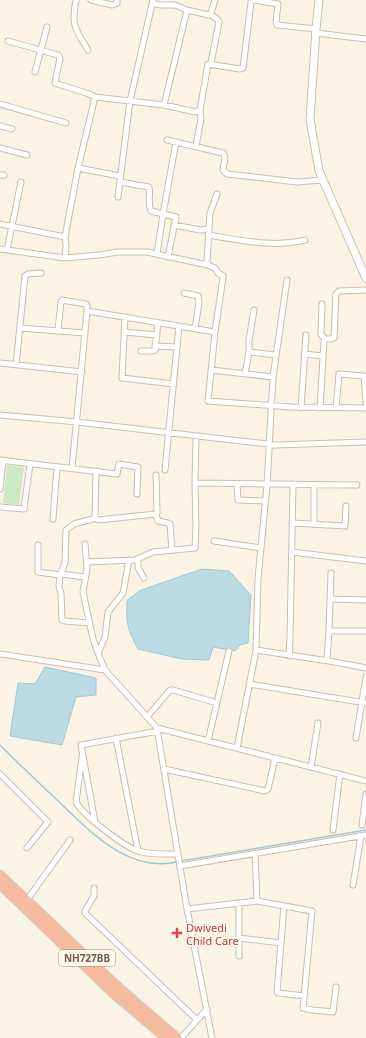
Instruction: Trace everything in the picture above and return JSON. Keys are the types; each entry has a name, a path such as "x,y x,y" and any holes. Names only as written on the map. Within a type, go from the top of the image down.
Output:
{"highway":[{"name":"NH727BB","path":"0,875 118,988 177,1038"},
{"name":"NH727BB","path":"0,884 113,993 166,1038"}],"street":[{"path":"76,0 73,17 76,29 88,50"},
{"path":"91,0 112,5 117,3 117,0"},
{"path":"210,14 215,0"},
{"path":"211,63 242,69 251,2 253,0 278,4 277,25 366,39"},
{"path":"319,0 310,119 319,171 366,278"},
{"path":"118,197 130,101 152,1 161,5 173,2 187,10 210,14 219,22 211,63 207,65 200,110 201,119 196,146"},
{"path":"164,105 187,10"},
{"path":"35,72 47,27"},
{"path":"8,41 60,56 54,81 55,83 95,97 164,105 196,112 200,110"},
{"path":"65,258 65,237 78,168 95,97"},
{"path":"0,104 66,123"},
{"path":"0,126 12,129"},
{"path":"166,140 223,153 225,157 224,170 226,174 241,177 250,176 297,182 323,180"},
{"path":"157,254 162,214 176,142"},
{"path":"0,148 27,155"},
{"path":"78,168 149,187 148,204 151,211 176,217 168,257"},
{"path":"7,250 21,182"},
{"path":"208,265 208,232 210,213 217,194"},
{"path":"0,224 65,237"},
{"path":"174,225 267,243 292,243 305,240"},
{"path":"0,249 65,258 118,252 147,252 208,265 215,268 218,273 223,276 223,278 215,332 209,401 301,408 366,408"},
{"path":"16,365 25,276 28,274 41,272"},
{"path":"237,748 256,650 258,579 267,485 273,377 288,280"},
{"path":"322,304 320,334 325,339 331,339 334,338 337,293 339,291 366,290"},
{"path":"184,293 198,296 199,302 195,328"},
{"path":"58,330 61,301 86,304 87,311 82,372 72,468"},
{"path":"245,374 254,310"},
{"path":"87,311 215,332"},
{"path":"125,317 122,378 174,384"},
{"path":"141,351 154,351 158,323"},
{"path":"165,470 179,326"},
{"path":"20,328 85,333"},
{"path":"124,332 157,335"},
{"path":"301,408 306,335"},
{"path":"320,408 325,339"},
{"path":"155,346 177,347"},
{"path":"249,352 276,355"},
{"path":"304,354 323,356"},
{"path":"0,363 82,372"},
{"path":"211,370 273,377"},
{"path":"336,408 338,374 364,376 366,403"},
{"path":"0,415 77,422 269,444 366,442"},
{"path":"87,562 138,559 153,552 193,549 195,547 196,436"},
{"path":"0,489 2,461 117,474 119,464 138,467 136,494"},
{"path":"0,507 24,509 30,464"},
{"path":"53,520 57,467"},
{"path":"96,471 96,518"},
{"path":"156,475 156,514 158,521 168,522 170,524 172,550"},
{"path":"195,483 357,485"},
{"path":"237,484 239,500 265,501"},
{"path":"289,656 293,485"},
{"path":"314,485 314,524"},
{"path":"292,523 345,526 346,506"},
{"path":"89,623 62,620 61,594 59,586 60,574 65,563 66,530 74,524 96,518 98,520 156,514"},
{"path":"214,541 261,548"},
{"path":"85,544 87,562 83,592 92,639 105,670 157,730 187,909 212,1038"},
{"path":"38,545 38,572 85,577"},
{"path":"292,552 366,561"},
{"path":"138,559 138,568 144,578"},
{"path":"98,653 105,637 108,612 123,593 129,560"},
{"path":"327,660 331,573"},
{"path":"330,599 366,600"},
{"path":"329,631 366,631"},
{"path":"256,650 289,656 327,660 366,668"},
{"path":"208,741 229,651"},
{"path":"0,654 105,670"},
{"path":"356,738 364,703 366,677"},
{"path":"249,684 364,703"},
{"path":"147,717 170,690 217,703"},
{"path":"311,767 318,723"},
{"path":"96,823 80,746 82,744 157,730 237,748 366,781"},
{"path":"116,738 138,851"},
{"path":"82,757 76,802 96,823 128,846 138,851 179,856"},
{"path":"164,769 265,791 268,790 275,758"},
{"path":"0,774 48,822 27,848"},
{"path":"333,830 340,774"},
{"path":"362,825 366,794"},
{"path":"180,865 364,835 353,885"},
{"path":"27,900 70,840"},
{"path":"255,853 257,902"},
{"path":"94,888 94,896 85,913 197,1020"},
{"path":"187,909 257,902 311,911 313,913 303,1007 332,1012 334,1010 336,987"},
{"path":"239,903 239,956"},
{"path":"284,906 276,992 304,996"},
{"path":"239,938 281,943"},
{"path":"181,1038 207,1009"}],"green space":[{"path":"7,465 24,467 19,505 3,503"}],"water":[{"path":"202,569 229,571 251,595 248,643 240,645 235,651 213,647 209,660 182,659 138,649 128,625 127,600 141,590"},
{"path":"45,667 96,678 96,695 76,697 62,745 10,736 18,683 35,684"}],"waterway":[{"path":"0,745 96,836 111,847 142,861 159,864 177,862"},
{"path":"181,861 366,830"}],"place":[{"name":"Dwivedi Child Care","path":"177,933"}]}
